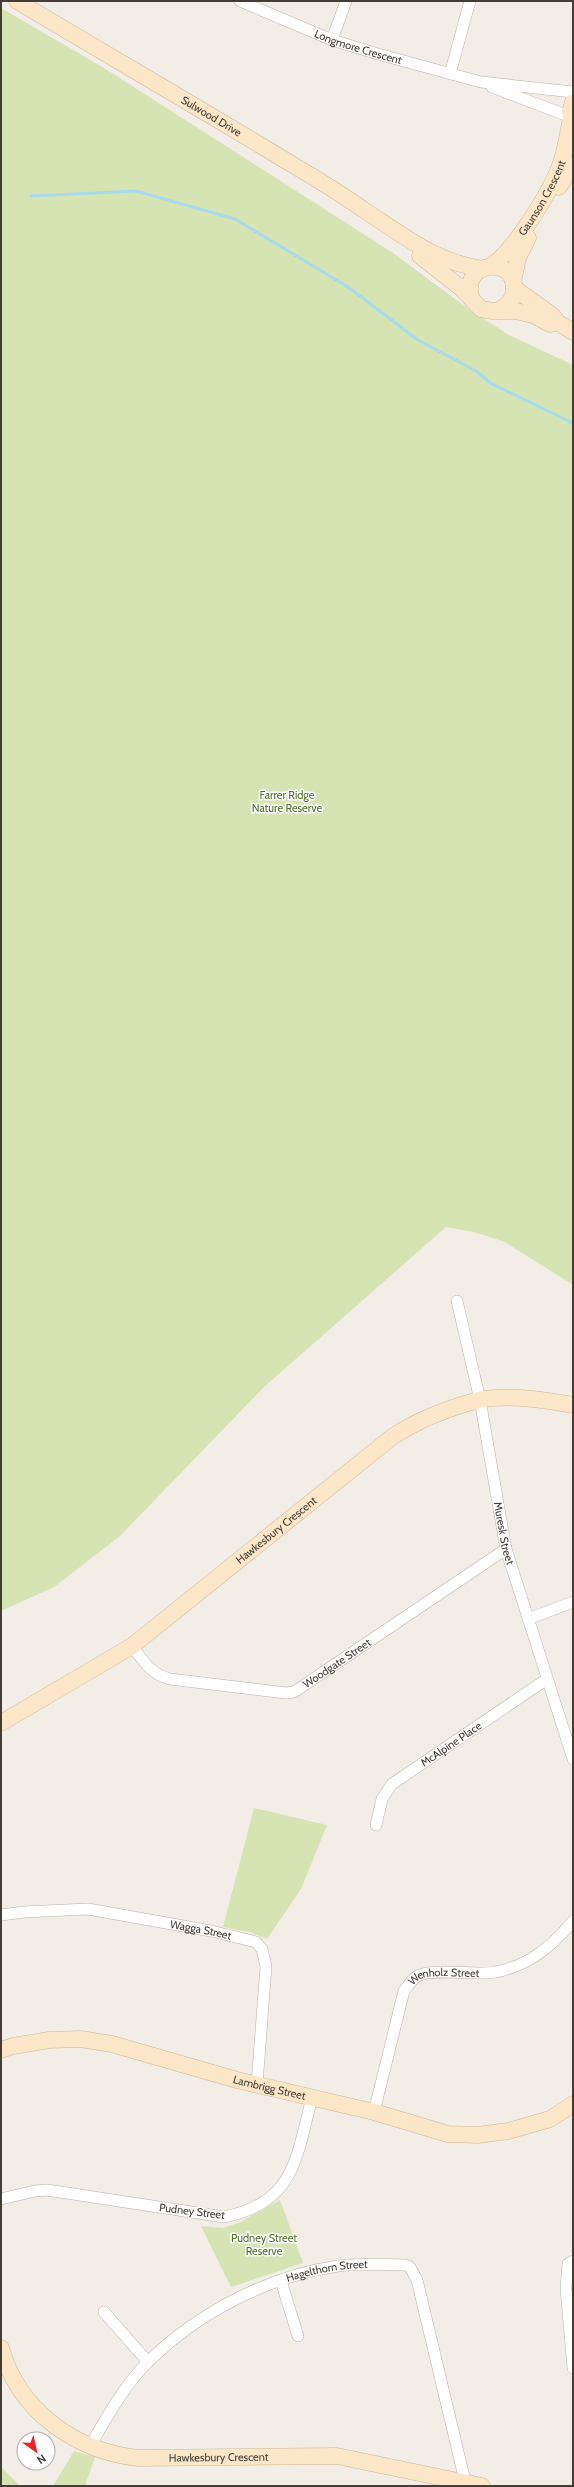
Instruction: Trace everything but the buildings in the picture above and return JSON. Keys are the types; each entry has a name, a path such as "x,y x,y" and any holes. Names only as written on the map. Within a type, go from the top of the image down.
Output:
{"street":[{"name":"Sulwood Drive","path":"17,1 292,164 365,210 402,237 446,261 460,266 505,270 514,285 553,316 557,322 573,332"},
{"name":"Longmore Crescent","path":"240,1 332,40 480,82 572,115"},
{"path":"332,40 346,1"},
{"path":"450,74 470,1"},
{"name":"Longmore Crescent","path":"480,82 573,92"},
{"name":"Gaunson Crescent","path":"487,268 503,258 512,247 555,176 565,149 572,115"},
{"name":"Gaunson Crescent","path":"514,285 522,248 573,165"},
{"name":"Sulwood Drive","path":"402,237 420,256 462,288 476,305 487,311 500,310 533,315 550,324 557,322"},
{"path":"472,300 469,286 476,273 487,268"},
{"path":"500,310 509,304 514,285"},
{"name":"Muresk Street","path":"457,1301 480,1400 506,1549 573,1759"},
{"name":"Hawkesbury Crescent","path":"1,1723 132,1646 392,1437 429,1417 480,1400 527,1399 573,1405"},
{"name":"Woodgate Street","path":"132,1646 149,1669 158,1676 286,1693 294,1692 506,1549"},
{"path":"528,1619 573,1602"},
{"name":"McAlpine Place","path":"376,1826 382,1799 385,1792 392,1784 547,1679"},
{"name":"Wagga Street","path":"1,1915 24,1912 88,1910 211,1931 256,1942 262,1949 266,1966 257,2084"},
{"name":"Wenholz Street","path":"374,2112 404,1991 416,1976 433,1972 478,1974 510,1968 545,1950 573,1921"},
{"name":"Lambrigg Street","path":"1,2050 13,2046 49,2040 81,2039 112,2044 237,2080 374,2112 448,2134 478,2135 508,2131 537,2121 550,2119 573,2104"},
{"name":"Lambrigg Street","path":"537,2121 545,2111 573,2093"},
{"name":"Pudney Street","path":"1,2199 35,2191 47,2190 224,2217 245,2213 276,2192 288,2180 295,2163 312,2098"},
{"path":"573,2261 568,2264 566,2288 573,2368"},
{"name":"Hagelthorn Street","path":"90,2446 112,2410 148,2362 197,2323 228,2303 281,2281 306,2273 347,2265 392,2264 410,2267 417,2280 464,2481"},
{"path":"281,2281 298,2336"},
{"path":"104,2312 148,2362"},
{"name":"Hawkesbury Crescent","path":"1,2348 10,2371 30,2402 53,2426 90,2446 108,2453 138,2458 337,2456 464,2481 482,2486"}],"green space":[{"name":"Farrer Ridge Nature Reserve","path":"1,8 104,68 393,253 470,310 509,335 573,365 573,1285 505,1242 474,1232 446,1227 264,1387 120,1536 54,1587 1,1611"},
{"path":"254,1808 327,1825 301,1889 267,1939 250,1932 223,1927"},
{"name":"Pudney Street Reserve","path":"280,2200 303,2263 231,2287 201,2226 223,2228 241,2222"},
{"path":"74,2451 95,2457 85,2486 53,2486"},
{"path":"1,2467 20,2486 1,2486"}],"waterway":[{"path":"31,196 136,191 235,219 348,287 418,340 476,371 492,384 573,423"}]}
